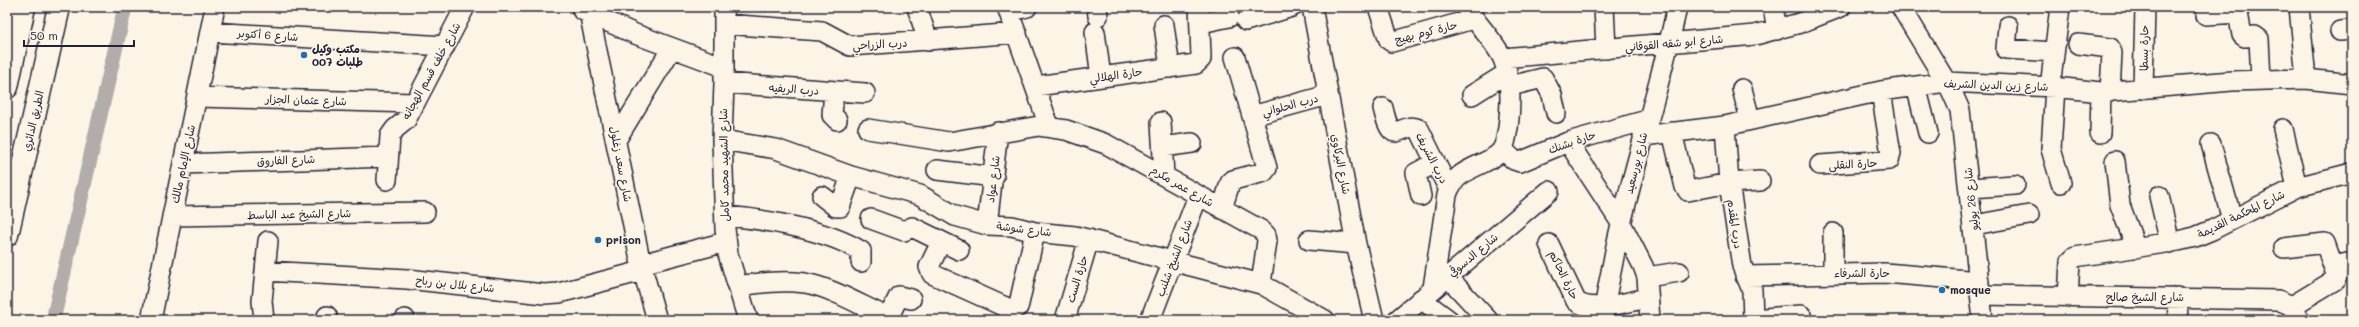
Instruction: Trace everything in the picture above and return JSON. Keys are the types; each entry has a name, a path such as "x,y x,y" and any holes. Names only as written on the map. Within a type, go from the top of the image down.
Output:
{"highway":[{"path":"8,77 24,7"},
{"name":"الطريق الدائري","path":"7,235 59,7"}],"street":[{"name":"شارع الإمام مالك","path":"151,320 215,7"},
{"name":"شارع خلف قسم الهجانه","path":"387,180 389,141 392,132 406,120 465,7"},
{"path":"917,7 928,40"},
{"path":"1027,7 1008,9 1049,126"},
{"path":"1200,15 1238,19 1292,7"},
{"name":"شارع البركاوي","path":"1312,7 1356,244 1374,320"},
{"name":"حارة كوم بهيج","path":"1378,7 1388,40 1392,42 1472,11"},
{"path":"1604,7 1606,49"},
{"name":"شارع بورسعيد","path":"1604,313 1621,223 1645,128 1670,43 1677,7"},
{"path":"1773,7 1777,30"},
{"name":"شارع ابو شقه القوقاني","path":"1506,72 1606,49 1747,36 1777,30 1841,7"},
{"name":"شارع 26 يوليو","path":"1901,7 1946,82 1960,110 1970,188 1983,320"},
{"path":"2060,7 2054,52 2052,149 2061,183"},
{"name":"حارة بسطا","path":"2143,89 2145,7"},
{"path":"2299,7 2306,79"},
{"name":"درب الريفيه","path":"585,9 672,48 724,75 791,95 834,91 865,93"},
{"name":"شارع سعد زغلول","path":"585,9 616,140 642,267 656,320"},
{"path":"1439,317 1427,294 1449,190 1458,176 1497,155 1502,149 1509,118 1506,72 1472,11"},
{"path":"2206,15 2238,13 2242,35 2245,37 2255,36 2258,39 2261,80"},
{"name":"حارة الهلالي","path":"1036,86 1196,64 1201,59 1200,15"},
{"name":"درب الزراحي","path":"724,16 810,22 850,46 1017,33"},
{"name":"شارع الشهيد محمد كامل","path":"724,16 722,140 726,242 737,286 748,320"},
{"path":"1097,18 1101,77"},
{"path":"1164,25 1170,68"},
{"path":"2008,26 2006,49 2054,52"},
{"name":"شارع 6 أكتوبر","path":"210,32 445,46"},
{"path":"2078,44 2110,48 2112,53 2100,133"},
{"path":"616,140 672,48"},
{"name":"درب الحلواني","path":"1222,209 1230,183 1233,180 1266,171 1235,57"},
{"path":"1472,95 1506,72 1543,78 1552,96 1556,113"},
{"name":"شارع زين الدين الشريف","path":"1645,128 1672,132 1725,126 1750,119 1881,92 1946,82 2053,87 2106,92 2232,81 2261,80 2306,79 2352,84"},
{"path":"1916,86 1928,133"},
{"path":"1742,89 1750,119"},
{"path":"834,91 832,116 836,120"},
{"name":"حارة النقلى","path":"1820,165 1889,160 1890,154 1881,92"},
{"name":"درب الحلواني","path":"1252,116 1328,95"},
{"name":"شارع عثمان الجزار","path":"197,97 415,103"},
{"name":"درب الشريف","path":"1383,108 1387,127 1392,131 1400,132 1413,128 1419,130 1449,190"},
{"path":"1161,122 1164,176"},
{"name":"شارع عمر مكرم","path":"868,129 948,142 1028,126 1049,126 1106,144 1261,230 1266,235 1267,241 1261,284"},
{"name":"درب المقدم","path":"1725,126 1729,183 1741,262 1745,276 1752,290 1753,320"},
{"name":"حارة بشنك","path":"1502,149 1514,160 1520,162 1568,142 1645,128"},
{"path":"2283,129 2297,187"},
{"name":"شارع عواد","path":"987,225 994,177 998,132"},
{"path":"1672,132 1686,189 1691,191 1729,183 1760,181"},
{"name":"شارع شوشة","path":"722,140 776,149 851,176 920,195 956,216 987,225 1012,226 1035,232 1064,234 1089,239 1261,284 1325,320"},
{"path":"1568,142 1621,223 1647,277 1650,320"},
{"path":"1163,147 1192,143"},
{"path":"2211,144 2232,219"},
{"name":"شارع الفاروق","path":"183,164 388,156"},
{"path":"2115,161 2120,205 2136,248"},
{"path":"1421,196 1416,173 1435,163"},
{"path":"937,170 994,177"},
{"name":"شارع المحكمة القديمة","path":"2068,297 2067,258 2170,243 2212,230 2297,187 2352,173"},
{"path":"822,196 836,207 840,207 851,176"},
{"path":"1970,188 2015,185"},
{"name":"شارع الدسوقي","path":"1397,320 1549,191"},
{"name":"شارع الشيخ شلنب","path":"1150,320 1198,196"},
{"path":"2159,196 2170,243"},
{"name":"شارع الشيخ عبد الباسط","path":"172,216 425,212"},
{"path":"1974,225 2029,215"},
{"path":"725,216 768,224 830,241"},
{"path":"725,216 752,218 781,224 836,240 861,251 861,262"},
{"path":"871,218 904,232 912,227 960,250"},
{"path":"941,242 929,267 932,274 1012,310 1018,307 1019,304 1035,232"},
{"path":"1833,273 1834,233"},
{"name":"حارة الست","path":"1065,320 1089,239"},
{"path":"1309,240 1356,244"},
{"path":"264,320 262,300 268,241"},
{"name":"شارع بلال بن رباح","path":"265,271 407,279 544,294 559,293 726,242"},
{"path":"2284,248 2325,243 2337,277 2296,313"},
{"name":"حارة الحاكم","path":"1549,244 1576,301 1604,313 1648,298"},
{"path":"2334,266 2352,262"},
{"path":"1647,277 1679,272"},
{"name":"حارة الشرفاء","path":"1745,276 1833,273 1901,273 1980,288"},
{"path":"1447,276 1488,320"},
{"path":"737,286 768,282 806,283 821,288 891,319 899,296 911,299"},
{"name":"شارع الشيخ صالح","path":"1980,288 2068,297 2177,297 2278,300 2286,302 2296,313"},
{"path":"2177,297 2178,320"},
{"path":"1753,320 1801,315"}],"waterway":[{"path":"53,320 125,7"}],"place":[{"name":"مكتب وكيل طلبات 007","path":"304,55"},
{"name":"prison","path":"598,240"},
{"name":"mosque","path":"1942,290"}]}
